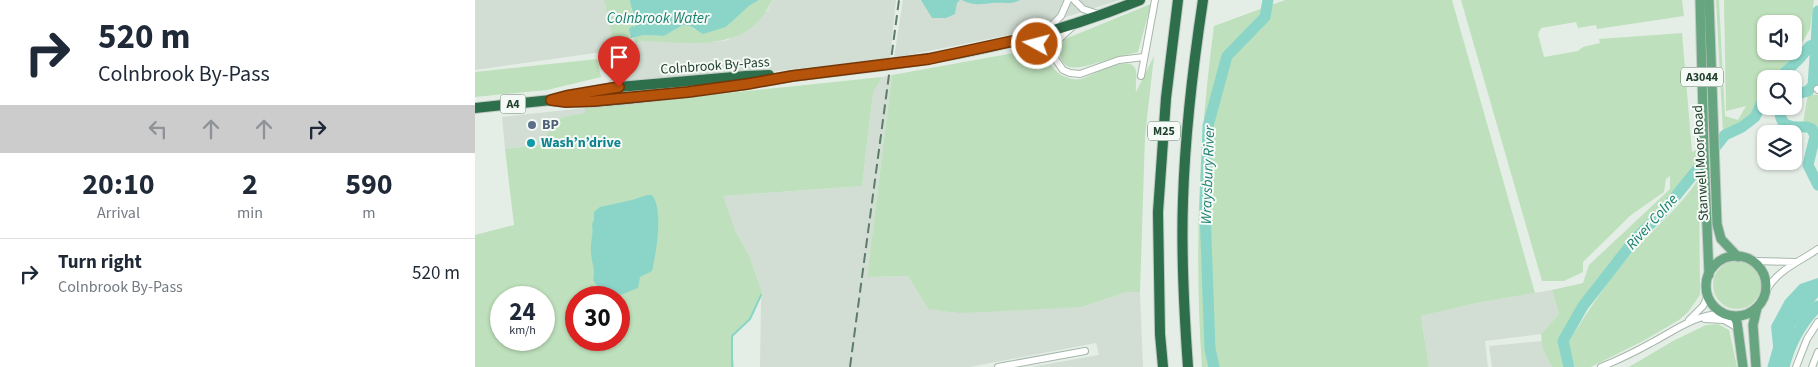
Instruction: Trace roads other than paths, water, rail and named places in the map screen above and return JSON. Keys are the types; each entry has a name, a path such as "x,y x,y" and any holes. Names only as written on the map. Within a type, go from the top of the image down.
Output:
{"highway":[{"name":"Colnbrook By-Pass","path":"475,108 551,100 583,102 626,99 737,86 792,76 954,55 1076,24 1140,0"},
{"name":"M25","path":"1163,367 1160,334 1158,212 1166,98 1178,0"},
{"name":"M25","path":"1188,367 1183,282 1183,201 1192,82 1203,0"}],"main road":[{"name":"Stanwell Moor Road","path":"1700,0 1709,275"},
{"name":"Stanwell Moor Road","path":"1709,0 1719,231 1721,239 1738,257"},
{"path":"1738,257 1755,262 1761,268 1765,276 1766,291 1761,304 1757,308 1746,315 1735,316 1724,314 1716,308 1708,296 1706,288 1709,275 1718,262 1738,257"},
{"path":"1756,367 1753,325 1757,308"},
{"path":"1735,316 1743,367"}],"street":[{"path":"1042,34 1061,16 1068,0"},
{"path":"1074,0 1083,9 1091,13 1103,15"},
{"path":"1141,76 1155,0"},
{"path":"1054,57 1059,38 1076,24"},
{"path":"1017,40 1037,44 1054,57 1066,72 1080,74 1119,60 1144,57"},
{"path":"1766,291 1770,283 1795,262 1818,249"},
{"path":"1755,262 1795,262"},
{"path":"1685,324 1703,306 1708,296"},
{"path":"1601,367 1696,319 1713,314 1724,314"},
{"path":"1696,319 1725,320 1738,328"},
{"path":"1796,367 1807,339 1818,322"},
{"path":"999,367 1085,352"},
{"path":"1812,367 1818,352"}],"water":[{"name":"Colnbrook Water","path":"630,0 759,0 749,6 726,27 703,34 690,26 683,25 664,36 644,35 631,38 629,29 632,26 635,27 636,23"},
{"path":"921,0 960,0 957,3 955,14 946,18 932,18"},
{"path":"962,0 1020,0 1010,3 977,4"},
{"path":"652,195 656,202 658,211 657,243 652,271 640,277 638,288 630,291 630,286 597,286 593,280 594,273 591,255 594,212 600,207"},
{"path":"1818,278 1818,297 1795,326 1781,357 1774,356 1771,326 1785,300 1800,284"}],"waterway":[{"name":"Wraysbury River","path":"1214,367 1210,349 1205,210 1208,126 1227,56 1265,17 1268,0"},
{"name":"River Colne","path":"1787,70 1810,46 1816,44 1818,11"},
{"path":"1802,93 1808,91 1813,85 1816,44"},
{"name":"River Colne","path":"1569,367 1563,341 1583,306 1636,238 1662,213 1725,135 1742,127 1755,117 1757,113"},
{"path":"1780,115 1783,122 1787,125 1812,129 1815,136 1808,165 1818,185"},
{"path":"732,367 732,336 750,319 761,295"},
{"path":"1784,367 1789,350 1797,334 1818,306"},
{"path":"1773,367 1780,343"}],"railway":[{"path":"850,367 899,0"}],"place":[{"name":"BP","path":"532,125"},
{"name":"Wash’n’drive","path":"531,143"}]}
